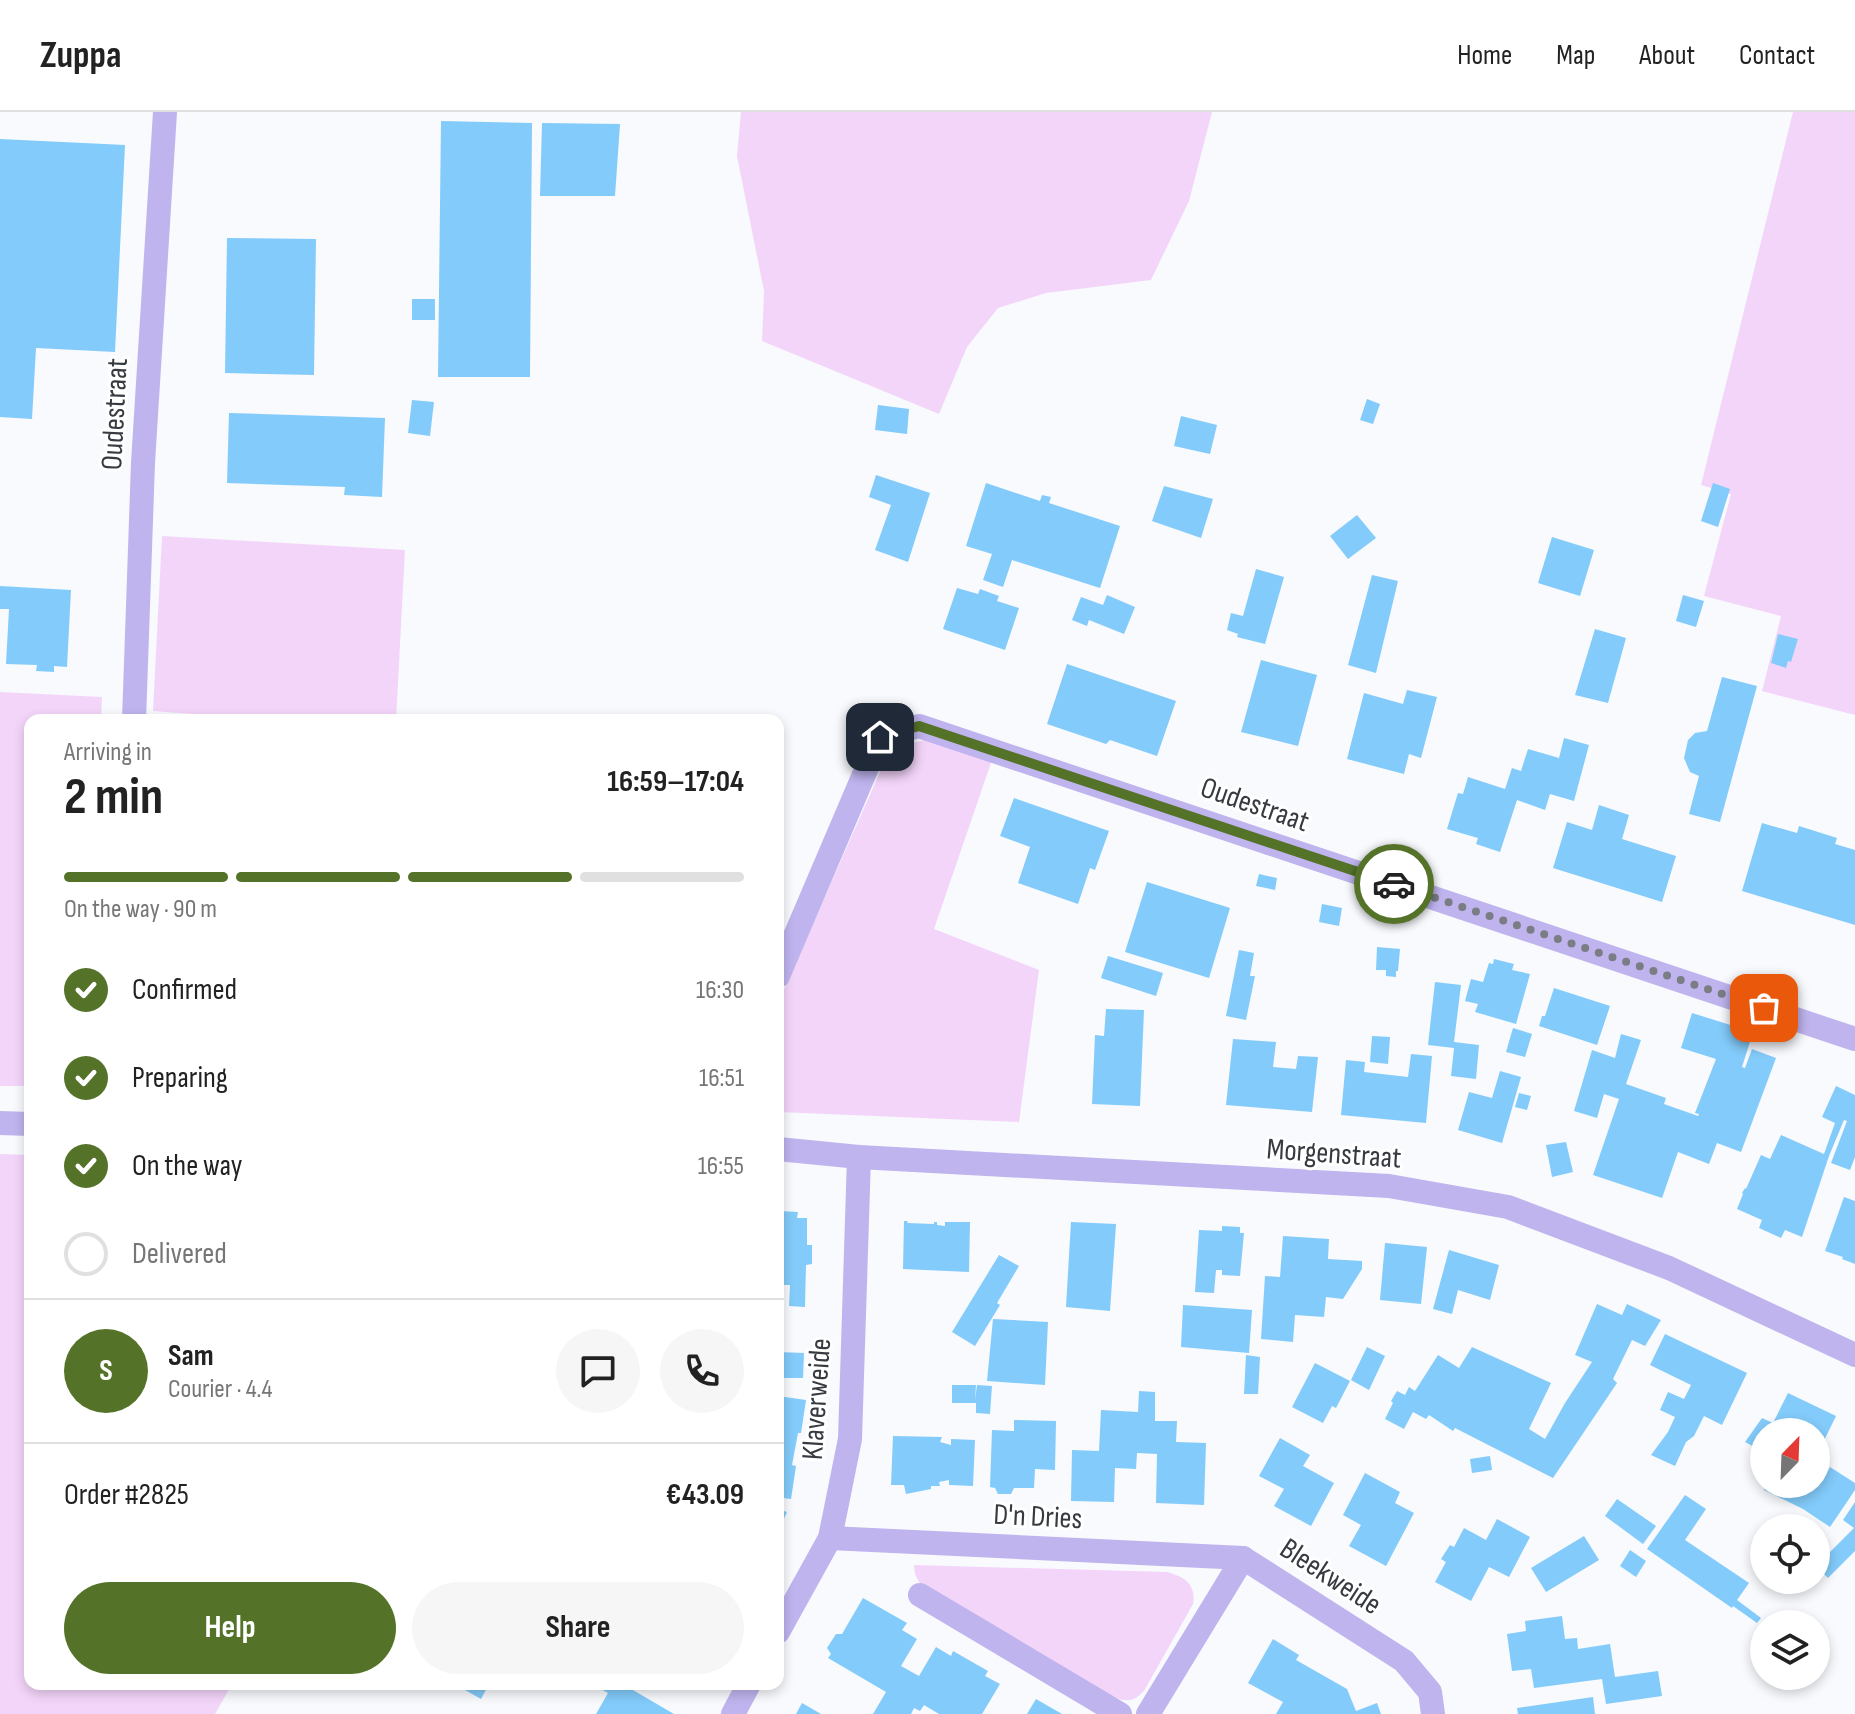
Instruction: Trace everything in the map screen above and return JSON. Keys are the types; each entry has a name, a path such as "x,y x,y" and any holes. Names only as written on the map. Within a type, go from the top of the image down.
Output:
{"street":[{"name":"Oudestraat","path":"134,714 143,463 165,112"},
{"name":"Oudestraat","path":"784,962 880,737 919,726 1855,1039"},
{"path":"0,1123 24,1124"},
{"name":"Morgenstraat","path":"784,1150 859,1157 1389,1186 1508,1207 1669,1268 1855,1355"},
{"name":"Klaverweide","path":"784,1621 830,1538 850,1439 859,1157"},
{"name":"D'n Dries","path":"830,1538 1243,1558"},
{"name":"Bleekweide","path":"1148,1714 1243,1558 1404,1661 1430,1692 1433,1714"},
{"path":"920,1595 1120,1714"},
{"path":"733,1714 746,1690"}],"shaded area":[{"path":"741,112 1212,112 1189,201 1151,280 1046,293 998,308 967,347 939,414 762,341 764,291 737,156"},
{"path":"1793,112 1855,112 1855,715 1762,691 1781,616 1704,596 1731,494 1701,485"},
{"path":"162,536 405,550 396,714 193,714 153,711"},
{"path":"0,692 102,697 101,714 24,714 24,1086 0,1086"},
{"path":"932,739 993,757 934,929 1039,970 1019,1122 784,1112 784,989 880,772 901,748"},
{"path":"0,1154 24,1155 24,1690 229,1690 215,1714 0,1714"},
{"path":"914,1565 1167,1572 1188,1582 1193,1591 1193,1604 1144,1691 1136,1698 1125,1700 1111,1696 919,1582"}],"building":[{"path":"441,121 532,123 530,377 438,377"},
{"path":"542,123 620,124 615,196 540,196"},
{"path":"0,139 125,145 115,352 36,348 32,419 0,417"},
{"path":"227,238 316,239 314,375 225,373"},
{"path":"412,299 435,299 435,320 412,320"},
{"path":"1367,399 1380,404 1373,424 1360,420"},
{"path":"412,400 434,402 430,436 408,433"},
{"path":"878,405 909,409 907,434 875,430"},
{"path":"229,413 385,418 382,497 344,495 345,487 227,483"},
{"path":"1181,416 1217,425 1210,454 1174,446"},
{"path":"876,475 930,493 908,562 875,550 891,505 869,497"},
{"path":"986,483 1040,501 1042,495 1051,497 1049,503 1120,526 1100,588 1012,560 1003,587 983,580 992,554 966,546"},
{"path":"1713,483 1730,489 1718,527 1701,521"},
{"path":"1164,486 1213,499 1201,538 1152,521"},
{"path":"1357,515 1376,538 1348,559 1330,536"},
{"path":"1552,537 1594,550 1580,596 1538,583"},
{"path":"1256,569 1284,577 1265,644 1237,637 1238,634 1227,630 1231,613 1243,616"},
{"path":"1372,575 1398,581 1376,673 1348,665"},
{"path":"0,586 71,590 67,667 54,666 54,672 36,671 37,665 6,664 9,609 0,609"},
{"path":"957,588 978,594 980,589 999,596 997,601 1019,608 1005,650 943,629"},
{"path":"1107,595 1135,607 1124,634 1089,620 1087,626 1072,620 1081,597 1103,605"},
{"path":"1683,595 1704,601 1696,627 1676,621"},
{"path":"1595,629 1626,638 1608,703 1575,695"},
{"path":"1778,634 1798,639 1786,668 1771,663"},
{"path":"1261,660 1317,675 1298,746 1241,732"},
{"path":"1067,664 1176,701 1157,756 1110,740 1106,744 1047,724"},
{"path":"1722,677 1757,686 1720,822 1689,814 1699,776 1690,772 1684,758 1688,740 1695,733 1707,731"},
{"path":"1407,690 1437,697 1421,758 1409,754 1404,774 1347,759 1364,693 1403,704"},
{"path":"1564,738 1589,745 1574,801 1550,794 1545,810 1517,800 1500,852 1476,844 1478,838 1447,829 1458,793 1463,794 1468,777 1505,789 1512,768 1521,771 1528,749 1559,758"},
{"path":"1014,798 1109,831 1095,870 1090,868 1078,904 1018,883 1030,847 1000,836"},
{"path":"1599,805 1629,815 1622,839 1676,856 1662,902 1553,868 1567,822 1592,830"},
{"path":"1762,823 1797,833 1799,826 1837,838 1835,844 1855,850 1855,925 1742,891"},
{"path":"1259,874 1277,878 1275,890 1256,886"},
{"path":"1147,882 1230,908 1209,978 1125,952"},
{"path":"1322,904 1342,908 1339,926 1319,922"},
{"path":"1377,947 1400,949 1396,977 1386,976 1386,970 1376,970"},
{"path":"1239,950 1254,953 1250,976 1255,976 1246,1020 1226,1016"},
{"path":"1108,956 1163,973 1156,996 1101,978"},
{"path":"1494,959 1514,964 1512,970 1530,974 1516,1024 1475,1012 1478,1004 1465,1001 1471,979 1483,982 1489,963 1493,964"},
{"path":"1435,982 1461,985 1454,1042 1479,1045 1476,1079 1451,1076 1454,1048 1428,1045"},
{"path":"1554,988 1610,1006 1597,1045 1539,1026"},
{"path":"1106,1009 1144,1010 1140,1106 1092,1104 1095,1035 1104,1036"},
{"path":"1692,1013 1753,1032 1742,1067 1745,1068 1752,1049 1776,1058 1741,1152 1717,1143 1709,1164 1678,1152 1662,1198 1593,1175 1619,1099 1604,1094 1597,1118 1574,1111 1592,1050 1615,1058 1621,1034 1641,1040 1626,1084 1666,1098 1664,1104 1698,1116 1695,1113 1716,1059 1681,1048"},
{"path":"1513,1028 1532,1034 1525,1057 1506,1052"},
{"path":"1372,1036 1390,1037 1388,1064 1370,1062"},
{"path":"1233,1039 1276,1042 1273,1067 1296,1069 1298,1056 1318,1057 1312,1112 1226,1105"},
{"path":"1411,1054 1432,1056 1426,1123 1341,1115 1346,1060 1365,1062 1364,1072 1408,1077"},
{"path":"1500,1071 1521,1077 1502,1143 1458,1130 1469,1092 1492,1098"},
{"path":"1836,1086 1855,1095 1855,1157 1850,1170 1831,1163 1847,1121 1844,1120 1802,1237 1785,1230 1781,1238 1759,1228 1762,1220 1737,1209 1742,1193 1761,1155 1770,1159 1781,1135 1824,1154 1835,1123 1822,1117"},
{"path":"1519,1093 1531,1096 1527,1110 1515,1107"},
{"path":"1566,1142 1573,1172 1552,1177 1546,1145"},
{"path":"1844,1197 1855,1201 1855,1264 1825,1251"},
{"path":"784,1211 798,1212 797,1218 807,1218 807,1245 812,1245 812,1264 806,1265 805,1307 789,1306 790,1285 784,1285"},
{"path":"904,1221 937,1222 937,1225 945,1226 945,1222 970,1222 969,1272 903,1269"},
{"path":"1071,1222 1116,1224 1110,1311 1066,1307"},
{"path":"1222,1226 1240,1227 1240,1233 1244,1233 1240,1276 1222,1275 1222,1270 1216,1270 1214,1293 1195,1292 1199,1230 1222,1231"},
{"path":"1283,1236 1329,1239 1328,1259 1362,1261 1362,1269 1343,1299 1326,1297 1324,1317 1295,1315 1293,1342 1261,1339 1265,1276 1280,1277"},
{"path":"1385,1243 1427,1247 1421,1304 1380,1300"},
{"path":"1449,1250 1499,1265 1490,1300 1458,1290 1452,1314 1433,1309"},
{"path":"999,1255 1019,1266 975,1346 952,1332"},
{"path":"1597,1304 1622,1315 1627,1304 1661,1320 1645,1346 1632,1340 1613,1379 1617,1383 1553,1478 1455,1428 1453,1431 1429,1415 1426,1419 1413,1412 1404,1429 1385,1419 1397,1391 1405,1395 1409,1387 1415,1391 1438,1355 1459,1368 1472,1347 1551,1383 1529,1429 1545,1439 1592,1362 1575,1355"},
{"path":"1183,1305 1252,1310 1249,1353 1181,1347"},
{"path":"993,1319 1048,1322 1045,1385 987,1381"},
{"path":"1665,1334 1747,1373 1722,1425 1704,1416 1694,1436 1686,1442 1675,1466 1651,1455 1675,1417 1660,1410 1668,1392 1684,1399 1691,1385 1650,1365"},
{"path":"1367,1347 1385,1356 1369,1390 1351,1380"},
{"path":"784,1352 804,1353 803,1378 784,1378"},
{"path":"1246,1355 1260,1357 1258,1394 1244,1394"},
{"path":"1315,1363 1350,1381 1336,1408 1332,1406 1323,1423 1292,1407"},
{"path":"952,1385 976,1385 975,1400 977,1385 992,1386 990,1414 976,1413 976,1403 952,1403"},
{"path":"1139,1391 1155,1392 1155,1421 1177,1421 1176,1442 1206,1443 1204,1505 1156,1503 1157,1454 1137,1453 1136,1469 1115,1468 1114,1502 1071,1501 1072,1450 1099,1451 1101,1410 1138,1412"},
{"path":"1788,1393 1836,1416 1830,1428 1830,1418 1776,1418"},
{"path":"784,1397 806,1400 792,1465 796,1466 791,1499 784,1498"},
{"path":"1014,1420 1056,1421 1055,1470 1035,1469 1034,1488 1014,1488 1011,1494 998,1494 995,1488 990,1487 992,1430 1014,1431"},
{"path":"893,1436 942,1437 940,1442 951,1445 951,1439 975,1440 973,1486 949,1485 949,1480 939,1482 940,1486 931,1486 931,1489 906,1494 904,1485 891,1485"},
{"path":"1280,1438 1310,1455 1303,1466 1334,1483 1311,1526 1274,1506 1284,1489 1259,1476"},
{"path":"1490,1456 1492,1470 1472,1473 1470,1459"},
{"path":"1830,1467 1855,1483 1855,1490 1830,1527 1830,1514 1810,1514 1780,1498 1830,1498"},
{"path":"1365,1473 1400,1492 1395,1503 1414,1513 1386,1566 1349,1546 1361,1525 1343,1515"},
{"path":"1685,1495 1706,1509 1685,1540 1749,1583 1737,1600 1750,1610 1750,1618 1732,1608 1647,1549"},
{"path":"1617,1499 1656,1526 1643,1544 1605,1516"},
{"path":"1855,1502 1855,1551 1830,1576 1830,1552 1854,1528 1843,1520"},
{"path":"1497,1519 1530,1537 1509,1577 1489,1567 1471,1601 1435,1582 1446,1562 1441,1559 1450,1545 1454,1547 1464,1528 1486,1540"},
{"path":"1584,1536 1599,1560 1546,1592 1531,1568"},
{"path":"1630,1550 1646,1561 1636,1577 1620,1566"},
{"path":"863,1598 907,1623 902,1630 917,1639 901,1666 919,1676 936,1647 951,1656 953,1651 988,1671 985,1676 1000,1684 982,1714 939,1714 924,1705 920,1711 914,1708 911,1714 873,1714 886,1692 828,1658 831,1654 827,1648 836,1634 842,1634"},
{"path":"1562,1616 1565,1639 1577,1638 1578,1649 1610,1644 1615,1677 1658,1671 1662,1696 1606,1704 1602,1679 1534,1688 1531,1669 1512,1671 1507,1634 1526,1631 1525,1621"},
{"path":"1273,1639 1299,1655 1296,1660 1347,1689 1356,1711 1377,1703 1381,1714 1276,1714 1283,1702 1248,1683"},
{"path":"465,1690 486,1690 481,1699"},
{"path":"603,1690 633,1690 674,1714 596,1714 608,1693"},
{"path":"1593,1697 1595,1714 1518,1714 1517,1708"},
{"path":"1036,1699 1062,1714 1027,1714"},
{"path":"802,1703 821,1714 796,1714"}],"way so far":[{"path":"1394,884 1764,1008"}],"route":[{"path":"880,737 919,726 1394,884"}]}
